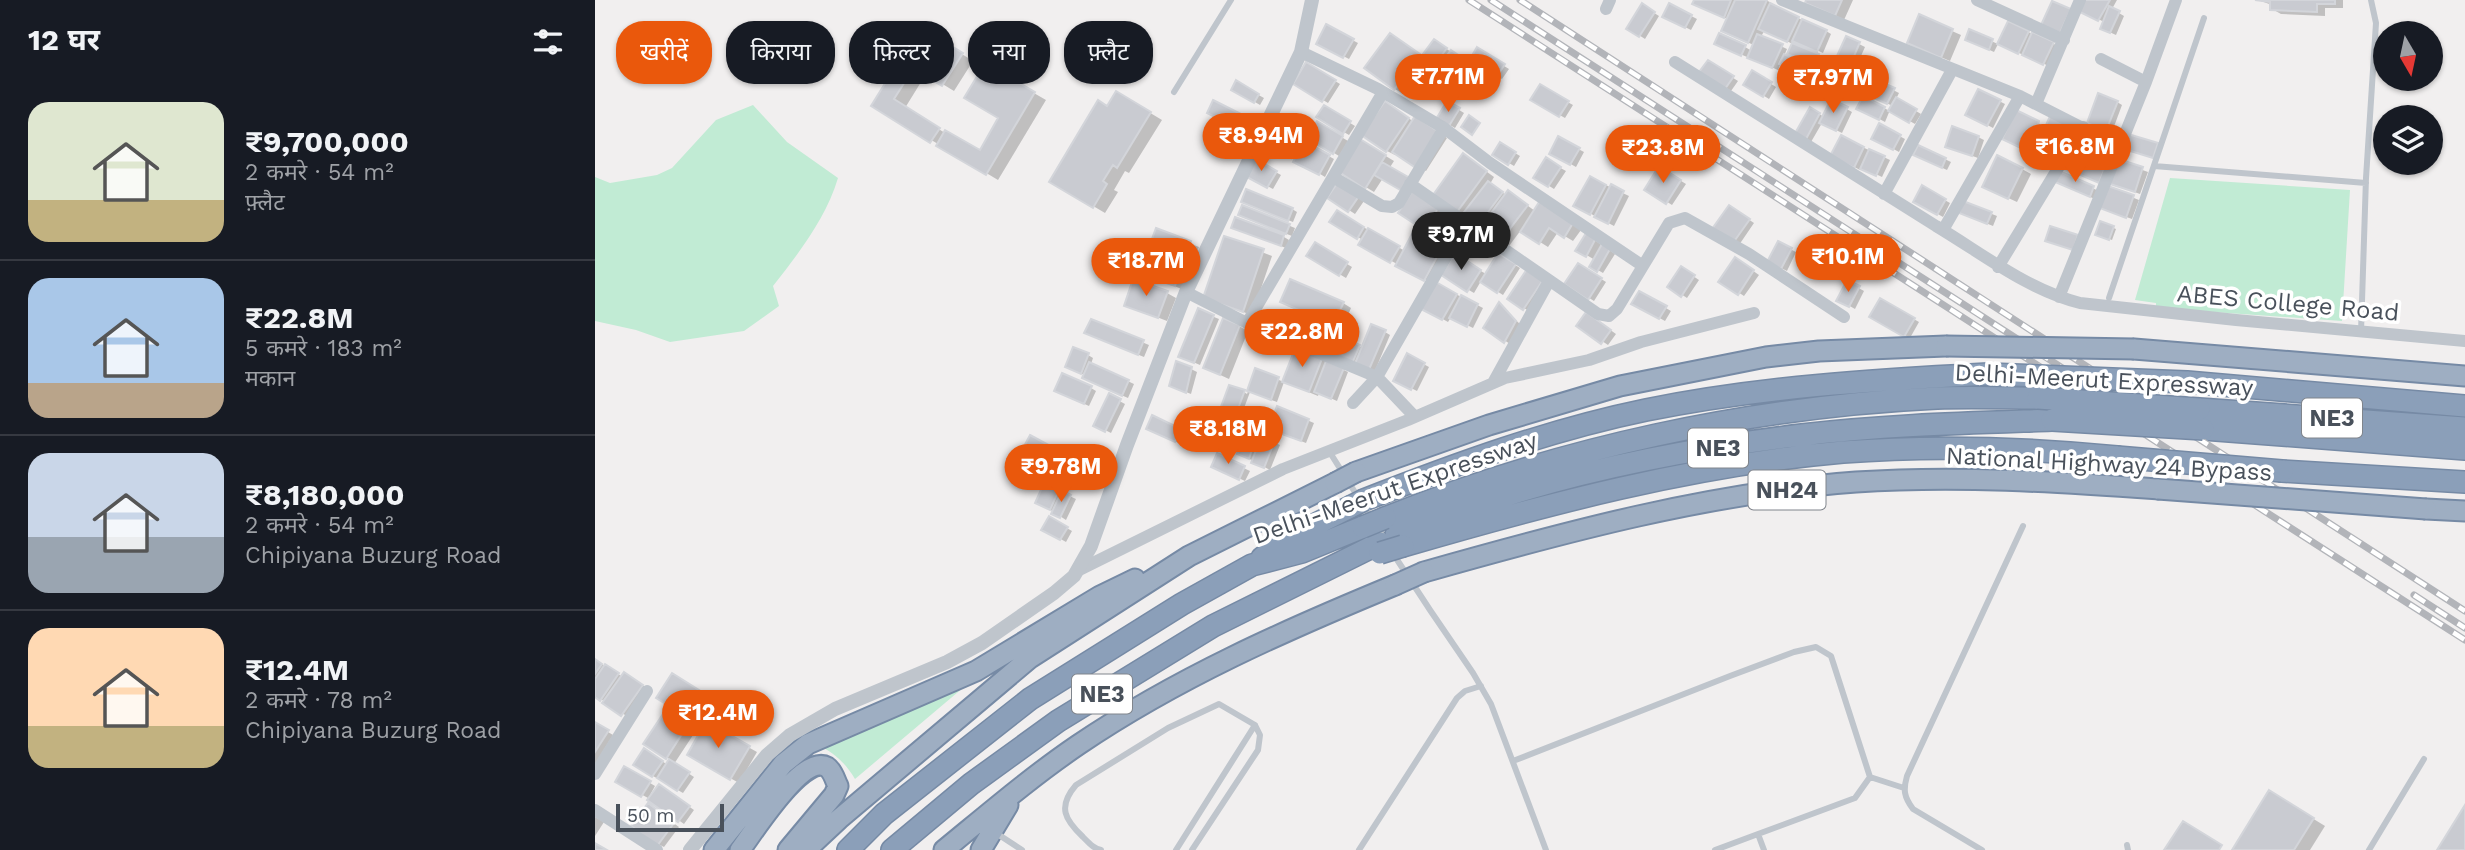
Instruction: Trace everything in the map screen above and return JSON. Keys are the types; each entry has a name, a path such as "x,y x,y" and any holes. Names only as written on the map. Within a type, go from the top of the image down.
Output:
{"highway":[{"path":"806,850 839,818 1030,658 1189,556 1356,472 1489,425 1619,386 1766,357 1819,351 1946,346 2134,348 2465,376"},
{"path":"1252,565 1291,536 1357,504 1442,470 1547,435 1646,410 1746,393 1856,380 1988,374 2187,382 2465,406"},
{"name":"Delhi-Meerut Expressway","path":"1389,539 1451,492 1526,469 1702,425 1816,409 1937,398 2038,398 2465,449"},
{"name":"Delhi-Meerut Expressway","path":"848,850 884,814 1030,699 1182,604 1252,565 1302,552 1363,527 1389,539 1459,511 1584,475 1698,451 1816,434 1924,425 2052,420 2201,419 2465,428"},
{"path":"1389,539 1699,472 1842,452 2014,449 2282,471 2465,482"},
{"name":"National Highway 24 Bypass","path":"944,850 1020,787 1089,738 1221,661 1424,572 1554,535 1639,516 1713,501 1853,482 1920,479 2012,479 2465,511"},
{"name":"NE3","path":"892,850 971,784 1058,721 1213,626 1389,539"},
{"path":"714,850 783,764 808,744 976,670 1123,583 1142,576 1163,573"},
{"path":"740,850 787,787 802,772 818,765 827,767 838,786 834,795 789,850"},
{"path":"981,850 1020,787"}],"street":[{"path":"690,850 767,755 790,735 855,699 947,662 982,643 1054,593 1077,570 1091,546 1186,292 1301,52 1312,0"},
{"path":"1782,0 2020,96 2120,147"},
{"path":"1977,0 2064,40"},
{"path":"2036,104 2080,0"},
{"path":"2059,298 2176,0"},
{"path":"1301,52 1383,92 1444,128 1490,163 1643,266"},
{"path":"2101,59 2146,82"},
{"name":"ABES College Road","path":"1675,62 1998,267 2059,298 2080,303 2108,302 2361,332 2465,341"},
{"path":"1884,194 1952,70"},
{"path":"1247,323 1383,92"},
{"path":"1943,230 2020,96"},
{"path":"1998,267 2083,127"},
{"path":"1333,177 1383,205 1392,207 1399,203 1444,128"},
{"path":"1410,184 1598,314 1608,316 1617,309 1669,223 1685,218 1749,254 1844,317"},
{"path":"1353,403 1377,377 1466,222"},
{"path":"1493,383 1549,281"},
{"path":"1186,292 1247,323 1377,377 1415,417"},
{"path":"1077,570 1283,469 1493,383 1523,373 1589,360 1641,342 1754,313"},
{"path":"595,774 647,691"},
{"path":"595,810 657,850"}],"lane":[{"path":"1174,92 1231,0"},
{"path":"2361,332 2366,183 2376,23 2371,0"},
{"path":"2108,302 2204,19"},
{"path":"2154,166 2366,183"},
{"path":"1328,450 1430,611 1481,685 1491,704 1546,850"},
{"path":"1982,850 1913,809 1905,799 1904,788 1907,776 2023,526"},
{"path":"1513,761 1730,676 1794,652 1816,647 1831,656 1870,776"},
{"path":"1359,850 1457,698 1465,691 1481,685"},
{"path":"1096,849 1067,822 1067,796 1076,785 1168,729 1219,704 1255,725 1260,735 1258,750 1192,850"},
{"path":"1176,850 1255,725"},
{"path":"2368,850 2424,759"},
{"path":"1870,776 1904,788"},
{"path":"1715,850 1855,798 1870,776"},
{"path":"991,830 1022,850"},
{"path":"1758,834 1764,850"}],"green space":[{"path":"753,105 787,142 838,178 819,221 773,286 779,306 744,331 670,342 636,330 595,321 595,177 610,183 657,175 672,168 716,120"},
{"path":"2170,178 2350,190 2342,321 2156,308 2156,303 2135,300"},
{"path":"977,676 855,779 839,759 818,745"}],"building":[{"path":"1694,0 1731,0 1724,18 1692,4"},
{"path":"1735,0 1767,0 1748,43 1721,31"},
{"path":"1806,0 1842,0 1835,16 1805,3"},
{"path":"2084,0 2110,0 2098,21 2078,11"},
{"path":"2255,0 2335,0 2335,4 2317,4 2317,12 2270,10 2270,2"},
{"path":"2052,1 2071,9 2060,33 2041,25"},
{"path":"1642,3 1655,12 1639,37 1626,29"},
{"path":"1669,3 1692,15 1685,28 1662,17"},
{"path":"1770,3 1799,17 1787,42 1758,29"},
{"path":"2109,6 2120,11 2110,33 2100,29"},
{"path":"1919,14 1953,29 1941,58 1907,43"},
{"path":"1802,19 1827,30 1817,52 1792,41"},
{"path":"2008,21 2029,31 2018,54 1997,44"},
{"path":"1326,24 1354,39 1343,58 1316,44"},
{"path":"1969,29 1993,39 1989,50 1965,40"},
{"path":"2032,32 2054,42 2043,65 2022,55"},
{"path":"1390,33 1420,54 1394,90 1364,68"},
{"path":"1719,33 1746,45 1741,56 1714,44"},
{"path":"1757,34 1783,44 1772,68 1747,58"},
{"path":"1846,36 1860,42 1847,73 1832,67"},
{"path":"1434,39 1447,48 1430,71 1417,62"},
{"path":"1792,43 1819,54 1814,66 1787,54"},
{"path":"1477,47 1505,64 1496,78 1469,61"},
{"path":"954,48 963,53 954,67"},
{"path":"1451,50 1467,61 1443,94 1427,83"},
{"path":"1784,54 1808,66 1803,76 1779,64"},
{"path":"1708,60 1734,76 1725,89 1699,72"},
{"path":"1306,62 1336,80 1322,102 1293,84"},
{"path":"1855,62 1871,70 1865,83 1849,75"},
{"path":"1752,70 1772,82 1763,97 1743,85"},
{"path":"1842,77 1860,86 1855,97 1836,88"},
{"path":"1872,78 1895,88 1887,104 1865,94"},
{"path":"1236,80 1259,94 1254,103 1231,90"},
{"path":"885,84 904,84 894,99 940,128 930,143 871,106"},
{"path":"972,84 1021,84 1035,92 986,175 936,146 945,130 980,150 998,118 964,98"},
{"path":"1540,84 1569,101 1559,117 1530,100"},
{"path":"1978,89 2001,100 1987,126 1965,115"},
{"path":"1116,91 1151,112 1117,168 1113,165 1103,181 1107,184 1093,208 1049,182 1098,100 1107,106"},
{"path":"2098,93 2118,101 2106,131 2087,123"},
{"path":"1863,96 1885,107 1879,120 1856,109"},
{"path":"1896,97 1917,109 1909,123 1888,111"},
{"path":"1831,99 1848,107 1836,131 1819,123"},
{"path":"1213,100 1241,114 1235,127 1207,113"},
{"path":"1385,101 1409,118 1386,152 1361,135"},
{"path":"1447,101 1460,108 1449,126 1436,119"},
{"path":"1324,105 1351,121 1343,134 1316,117"},
{"path":"1810,107 1820,113 1805,141 1794,135"},
{"path":"2016,110 2039,121 2025,150 2002,139"},
{"path":"1469,115 1480,123 1472,135 1461,127"},
{"path":"1415,116 1439,132 1416,168 1392,152"},
{"path":"2050,116 2069,124 2058,149 2039,141"},
{"path":"1317,121 1343,136 1333,154 1306,138"},
{"path":"1879,123 1901,135 1893,150 1871,139"},
{"path":"1952,126 1979,136 1972,156 1945,147"},
{"path":"1272,131 1298,146 1291,158 1266,143"},
{"path":"2128,134 2158,143 2153,158 2124,149"},
{"path":"1841,135 1864,147 1854,168 1830,156"},
{"path":"1558,136 1580,148 1570,165 1549,154"},
{"path":"1360,139 1386,155 1365,189 1339,172"},
{"path":"1304,141 1330,155 1319,175 1293,162"},
{"path":"1500,142 1516,152 1508,165 1492,155"},
{"path":"1918,145 1946,158 1942,168 1913,155"},
{"path":"1869,149 1885,156 1876,176 1860,169"},
{"path":"1463,153 1487,171 1457,212 1433,195"},
{"path":"1997,155 2023,168 2008,199 1982,187"},
{"path":"2070,156 2104,170 2099,183 2064,168"},
{"path":"1546,157 1561,167 1548,187 1533,178"},
{"path":"1254,158 1277,171 1267,188 1245,176"},
{"path":"2115,158 2143,167 2135,192 2107,183"},
{"path":"1382,162 1410,178 1402,191 1374,175"},
{"path":"1659,166 1681,180 1666,204 1644,190"},
{"path":"2059,171 2094,186 2090,197 2055,182"},
{"path":"1590,176 1606,185 1590,215 1573,206"},
{"path":"1488,181 1503,192 1477,227 1461,216"},
{"path":"1338,182 1359,196 1348,212 1327,198"},
{"path":"1611,184 1624,191 1608,224 1594,217"},
{"path":"1922,185 1946,199 1937,215 1913,202"},
{"path":"2105,185 2134,195 2126,218 2097,207"},
{"path":"1246,189 1293,208 1288,221 1241,202"},
{"path":"1413,190 1439,207 1424,230 1398,213"},
{"path":"1508,190 1528,205 1500,242 1480,228"},
{"path":"1963,201 1992,212 1987,224 1959,213"},
{"path":"1539,202 1573,223 1564,238 1549,228 1539,244 1520,232"},
{"path":"1242,205 1290,224 1286,234 1238,215"},
{"path":"1729,205 1750,219 1733,243 1712,229"},
{"path":"1337,210 1364,227 1357,239 1329,222"},
{"path":"1235,217 1284,235 1281,246 1231,228"},
{"path":"2100,221 2114,226 2109,240 2095,235"},
{"path":"2050,226 2078,235 2073,250 2045,241"},
{"path":"1156,228 1191,241 1175,286 1139,274"},
{"path":"1368,228 1400,246 1390,263 1358,245"},
{"path":"1415,228 1444,244 1424,281 1395,266"},
{"path":"1586,233 1596,238 1586,257 1575,251"},
{"path":"1224,236 1264,249 1243,312 1203,298"},
{"path":"1778,241 1792,248 1781,269 1767,262"},
{"path":"1315,242 1348,262 1339,276 1306,256"},
{"path":"1602,244 1610,249 1597,272 1589,267"},
{"path":"1455,253 1481,270 1467,292 1441,275"},
{"path":"1498,253 1516,264 1497,293 1480,282"},
{"path":"1735,257 1754,270 1738,295 1718,282"},
{"path":"1578,263 1602,278 1588,300 1564,284"},
{"path":"1681,266 1695,275 1681,297 1667,287"},
{"path":"1527,269 1543,280 1523,310 1507,299"},
{"path":"1133,279 1168,291 1158,318 1124,306"},
{"path":"1290,279 1344,302 1333,325 1280,302"},
{"path":"1847,280 1860,286 1849,307 1836,301"},
{"path":"1436,282 1457,294 1442,320 1421,309"},
{"path":"1639,291 1667,306 1659,319 1631,304"},
{"path":"1461,295 1478,304 1467,327 1449,318"},
{"path":"1880,298 1915,318 1904,337 1869,317"},
{"path":"1499,302 1516,321 1504,343 1483,328"},
{"path":"1198,308 1214,315 1194,363 1178,357"},
{"path":"1586,312 1611,330 1601,344 1576,326"},
{"path":"1223,318 1240,325 1220,375 1203,368"},
{"path":"1091,319 1144,340 1138,355 1084,333"},
{"path":"1307,320 1331,329 1321,352 1298,344"},
{"path":"1371,324 1386,330 1368,372 1354,366"},
{"path":"1333,333 1360,345 1351,366 1324,354"},
{"path":"1296,346 1323,356 1309,392 1282,382"},
{"path":"1073,347 1089,353 1081,374 1065,367"},
{"path":"1407,353 1425,363 1411,390 1393,381"},
{"path":"1176,361 1192,367 1186,393 1169,386"},
{"path":"1326,361 1344,368 1331,399 1314,392"},
{"path":"1089,362 1129,380 1122,396 1082,378"},
{"path":"1255,368 1279,377 1271,400 1247,391"},
{"path":"1062,373 1092,386 1084,404 1054,391"},
{"path":"1229,385 1245,390 1235,417 1219,412"},
{"path":"1109,393 1121,399 1105,432 1093,426"},
{"path":"1277,406 1309,419 1301,441 1268,429"},
{"path":"1152,415 1181,429 1175,442 1146,429"},
{"path":"1245,431 1256,436 1249,459 1237,454"},
{"path":"1030,435 1078,461 1064,487 1016,461"},
{"path":"1262,435 1275,440 1264,468 1251,463"},
{"path":"1217,453 1245,466 1239,480 1211,467"},
{"path":"1044,483 1059,490 1050,510 1035,503"},
{"path":"1062,490 1071,495 1060,518 1051,514"},
{"path":"1049,516 1068,527 1060,540 1041,530"},
{"path":"595,659 602,664 595,674"},
{"path":"605,664 619,673 600,701 595,697 595,679"},
{"path":"624,672 643,685 621,716 602,703"},
{"path":"672,673 707,695 691,720 656,698"},
{"path":"667,708 689,723 666,759 643,744"},
{"path":"706,721 750,746 730,780 687,755"},
{"path":"595,722 609,730 595,752"},
{"path":"644,748 663,761 652,777 633,765"},
{"path":"669,759 690,772 677,791 657,778"},
{"path":"624,766 651,781 641,797 615,782"},
{"path":"659,784 690,806 678,822 647,800"},
{"path":"2269,790 2314,818 2294,850 2232,850"},
{"path":"648,803 674,823 657,846 631,826"},
{"path":"2465,805 2465,850 2437,850"},
{"path":"2183,821 2222,845 2219,850 2164,850"},
{"path":"595,843 607,850 595,850"}],"railway":[{"path":"1469,0 2465,640"},
{"path":"1491,0 2126,409"},
{"path":"1520,0 2465,611"},
{"path":"2414,595 2465,628"}]}
